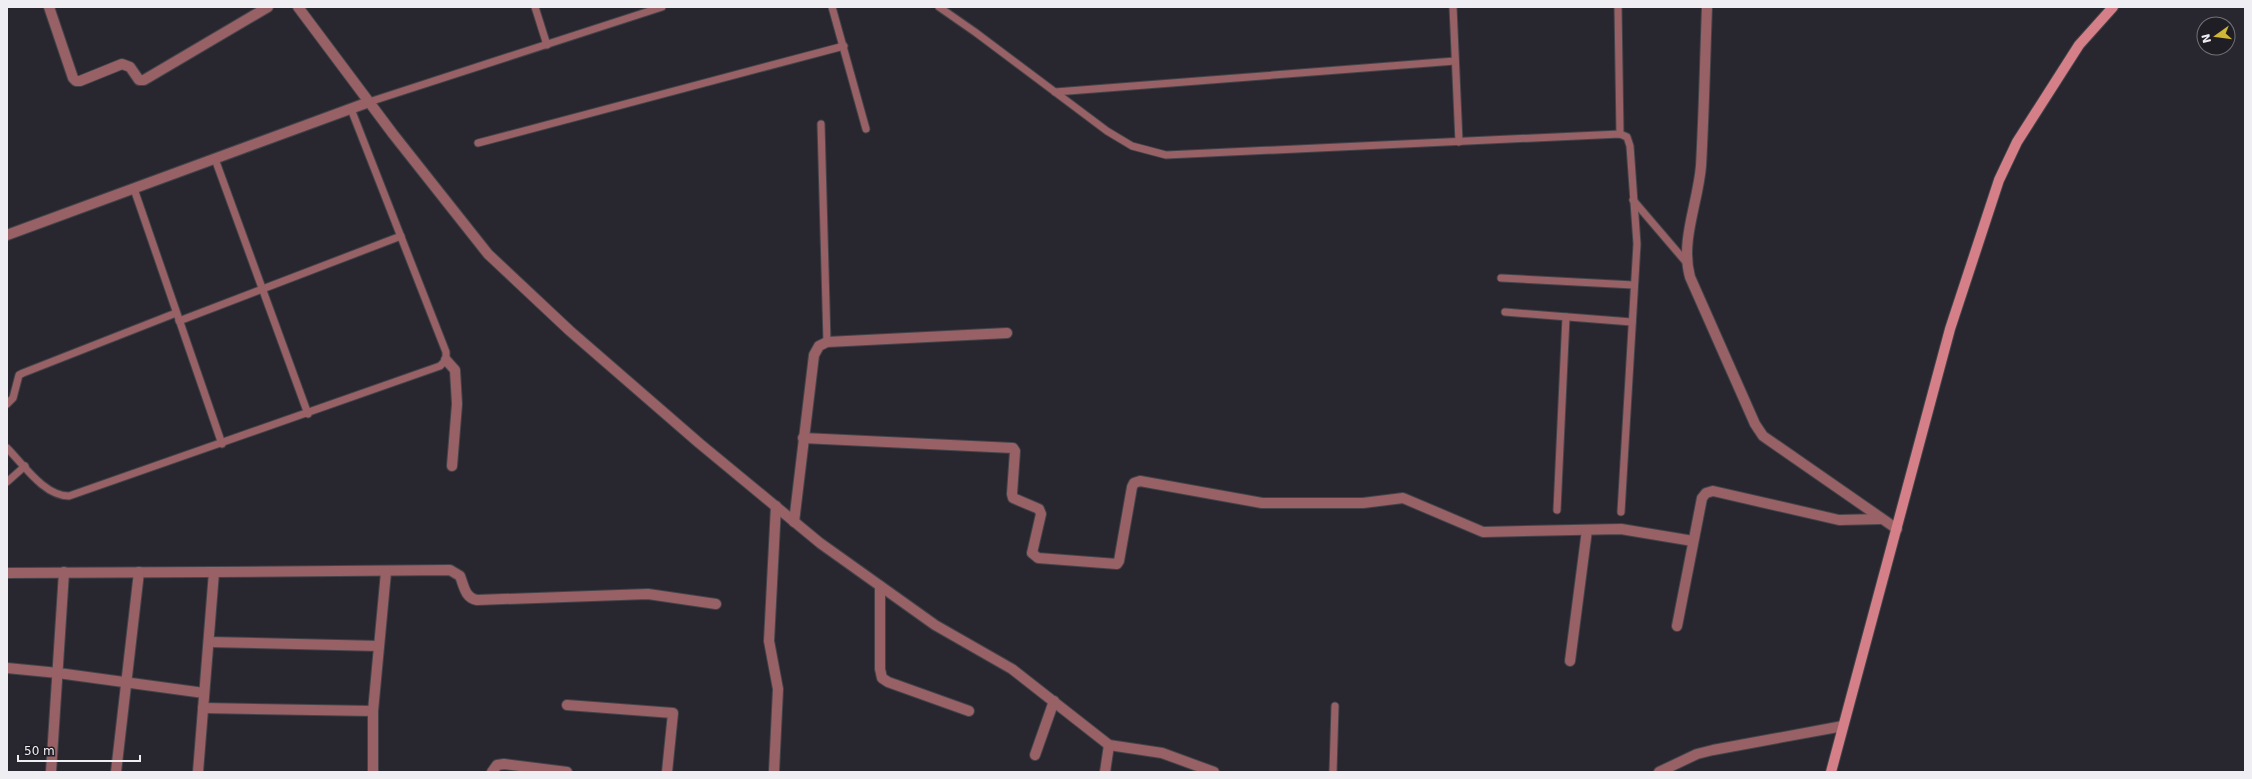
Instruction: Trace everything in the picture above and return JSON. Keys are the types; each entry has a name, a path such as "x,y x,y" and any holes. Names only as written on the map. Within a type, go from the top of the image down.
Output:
{"street":[{"path":"49,7 73,78 80,82 122,64 130,67 139,80 144,80 268,7"},
{"path":"298,7 369,102 488,254 570,331 794,522 820,543 934,625 1012,668 1109,746 1162,753 1214,772"},
{"path":"1707,7 1701,166 1698,194 1686,248 1686,262 1690,277 1751,417 1763,436 1897,530"},
{"path":"1831,772 1950,329 1999,180 2017,142 2079,44 2113,7"},
{"path":"7,235 369,102"},
{"path":"794,522 814,355 819,346 827,342 1008,333"},
{"path":"446,360 455,370 458,404 452,466"},
{"path":"803,438 1013,448 1015,451 1012,494 1014,498 1036,506 1041,514 1032,554 1038,558 1117,564 1132,487 1134,483 1140,481 1262,503 1363,503 1403,498 1483,532 1621,530 1694,541"},
{"path":"1677,626 1702,498 1706,493 1713,491 1838,520 1881,519"},
{"path":"774,772 778,689 769,641 776,506"},
{"path":"1570,661 1587,530"},
{"path":"51,772 64,572"},
{"path":"116,772 139,572"},
{"path":"194,772 198,772 214,572"},
{"path":"372,772 373,711 386,572"},
{"path":"7,573 456,572 460,576 466,593 470,599 477,600 648,594 716,604"},
{"path":"880,586 880,669 882,678 888,682 968,711"},
{"path":"208,642 379,646"},
{"path":"7,668 58,672 204,693"},
{"path":"1035,755 1054,701"},
{"path":"567,705 673,713 667,772"},
{"path":"203,708 373,711"},
{"path":"1659,772 1687,758 1713,750 1843,726"},
{"path":"1105,772 1109,746"},
{"path":"492,772 497,765 504,764 567,772"}],"lane":[{"path":"534,7 547,45"},
{"path":"369,102 662,7"},
{"path":"832,7 866,129"},
{"path":"939,7 976,32 1107,131 1132,146 1166,155 1620,134 1627,137 1630,146 1637,244 1621,512"},
{"path":"1453,7 1459,142"},
{"path":"1618,7 1620,134"},
{"path":"478,143 844,46"},
{"path":"1055,92 1455,61"},
{"path":"7,448 49,489 59,496 69,496 308,414 440,366 446,360 446,352 351,109"},
{"path":"822,124 827,342"},
{"path":"216,159 308,414"},
{"path":"134,189 222,444"},
{"path":"1633,200 1686,262"},
{"path":"179,321 401,236"},
{"path":"1500,278 1634,285"},
{"path":"1505,312 1632,322"},
{"path":"7,404 12,398 19,375 176,313"},
{"path":"1557,510 1566,317"},
{"path":"7,482 25,466"},
{"path":"1333,772 1335,706"}]}
